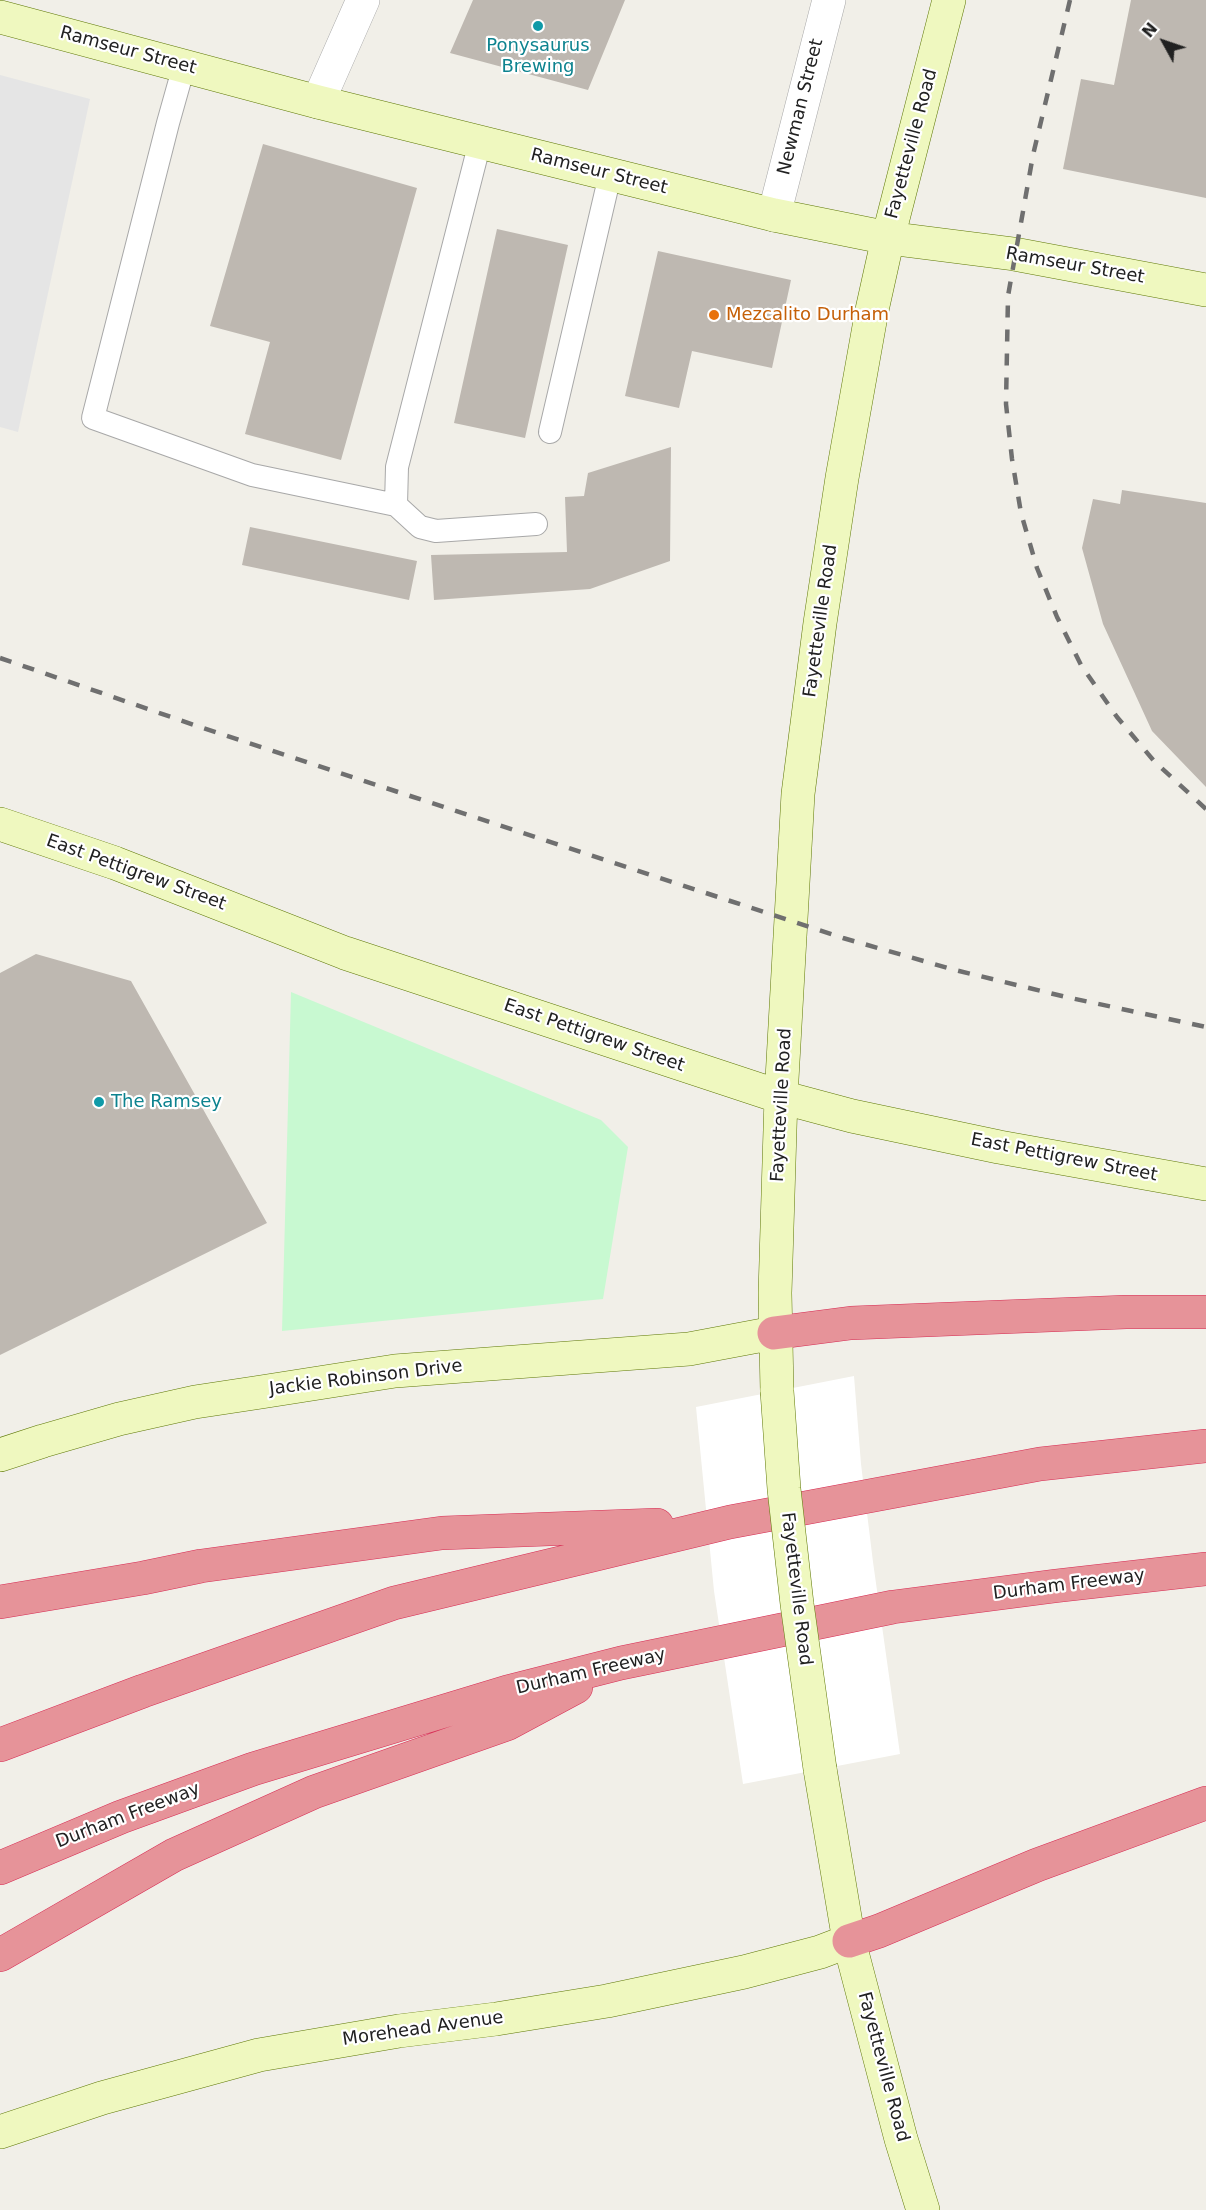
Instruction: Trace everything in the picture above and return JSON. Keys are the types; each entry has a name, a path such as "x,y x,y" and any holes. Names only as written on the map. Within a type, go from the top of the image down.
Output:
{"highway":[{"path":"774,1333 851,1323 1126,1312 1206,1312"},
{"path":"0,1745 143,1690 394,1603 730,1522 1040,1464 1206,1446"},
{"path":"0,1602 201,1566 442,1533 730,1522"},
{"name":"Durham Freeway","path":"0,1868 122,1817 253,1769 507,1692 621,1663 893,1607 1206,1569"},
{"path":"0,1955 174,1855 314,1792 507,1724 621,1663"},
{"path":"849,1941 879,1931 1037,1865 1206,1803"}],"street":[{"path":"318,102 363,0"},
{"name":"Newman Street","path":"774,215 829,0"},
{"name":"Fayetteville Road","path":"918,2209 849,1941 820,1769 796,1604 784,1489 774,1333 782,1097 798,794 820,623 842,478 872,310 888,238 949,0"},
{"name":"Ramseur Street","path":"0,17 318,102 774,215 888,238 1014,254 1206,290"},
{"name":"East Pettigrew Street","path":"0,824 115,863 345,952 550,1019 697,1071 782,1097 852,1116 999,1147 1206,1184"},
{"name":"Jackie Robinson Drive","path":"0,1455 119,1419 195,1402 395,1371 688,1348 774,1333"},
{"name":"Morehead Avenue","path":"0,2132 102,2098 259,2055 399,2031 496,2019 607,2001 744,1972 820,1952 849,1941"}],"lane":[{"path":"184,66 93,418 252,475 396,505 420,527 436,531 536,524"},
{"path":"396,505 397,467 480,142"},
{"path":"550,432 610,175"}],"green space":[{"path":"291,992 601,1120 628,1147 603,1299 282,1331"}],"shaded area":[{"path":"0,75 90,99 18,432 0,427"}],"pier":[{"path":"854,1376 861,1464 900,1754 743,1784 714,1591 696,1407"}],"building":[{"name":"Ponysaurus Brewing","path":"473,0 625,0 588,90 450,53"},
{"path":"1131,0 1206,0 1206,198 1063,169 1081,79 1114,85"},
{"path":"263,144 417,188 341,460 245,434 270,342 210,326"},
{"path":"497,229 568,245 525,438 454,423"},
{"name":"Mezcalito Durham","path":"658,251 791,280 772,368 692,351 679,408 625,396"},
{"path":"671,447 670,561 590,589 434,600 431,555 567,552 565,497 584,496 588,473"},
{"path":"1122,490 1206,503 1206,787 1152,731 1103,624 1082,548 1093,499 1120,504"},
{"path":"250,527 417,561 409,600 242,565"},
{"name":"The Ramsey","path":"36,954 131,981 267,1223 0,1355 0,973"}],"railway":[{"path":"1070,0 1033,155 1008,296 1006,404 1021,513 1037,568 1057,617 1081,665 1117,717 1154,761 1206,809"},
{"path":"0,658 203,728 843,938 955,970 1206,1027"}],"place":[{"name":"Ponysaurus Brewing","path":"538,26"},
{"name":"Mezcalito Durham","path":"714,315"},
{"name":"The Ramsey","path":"99,1102"}]}
